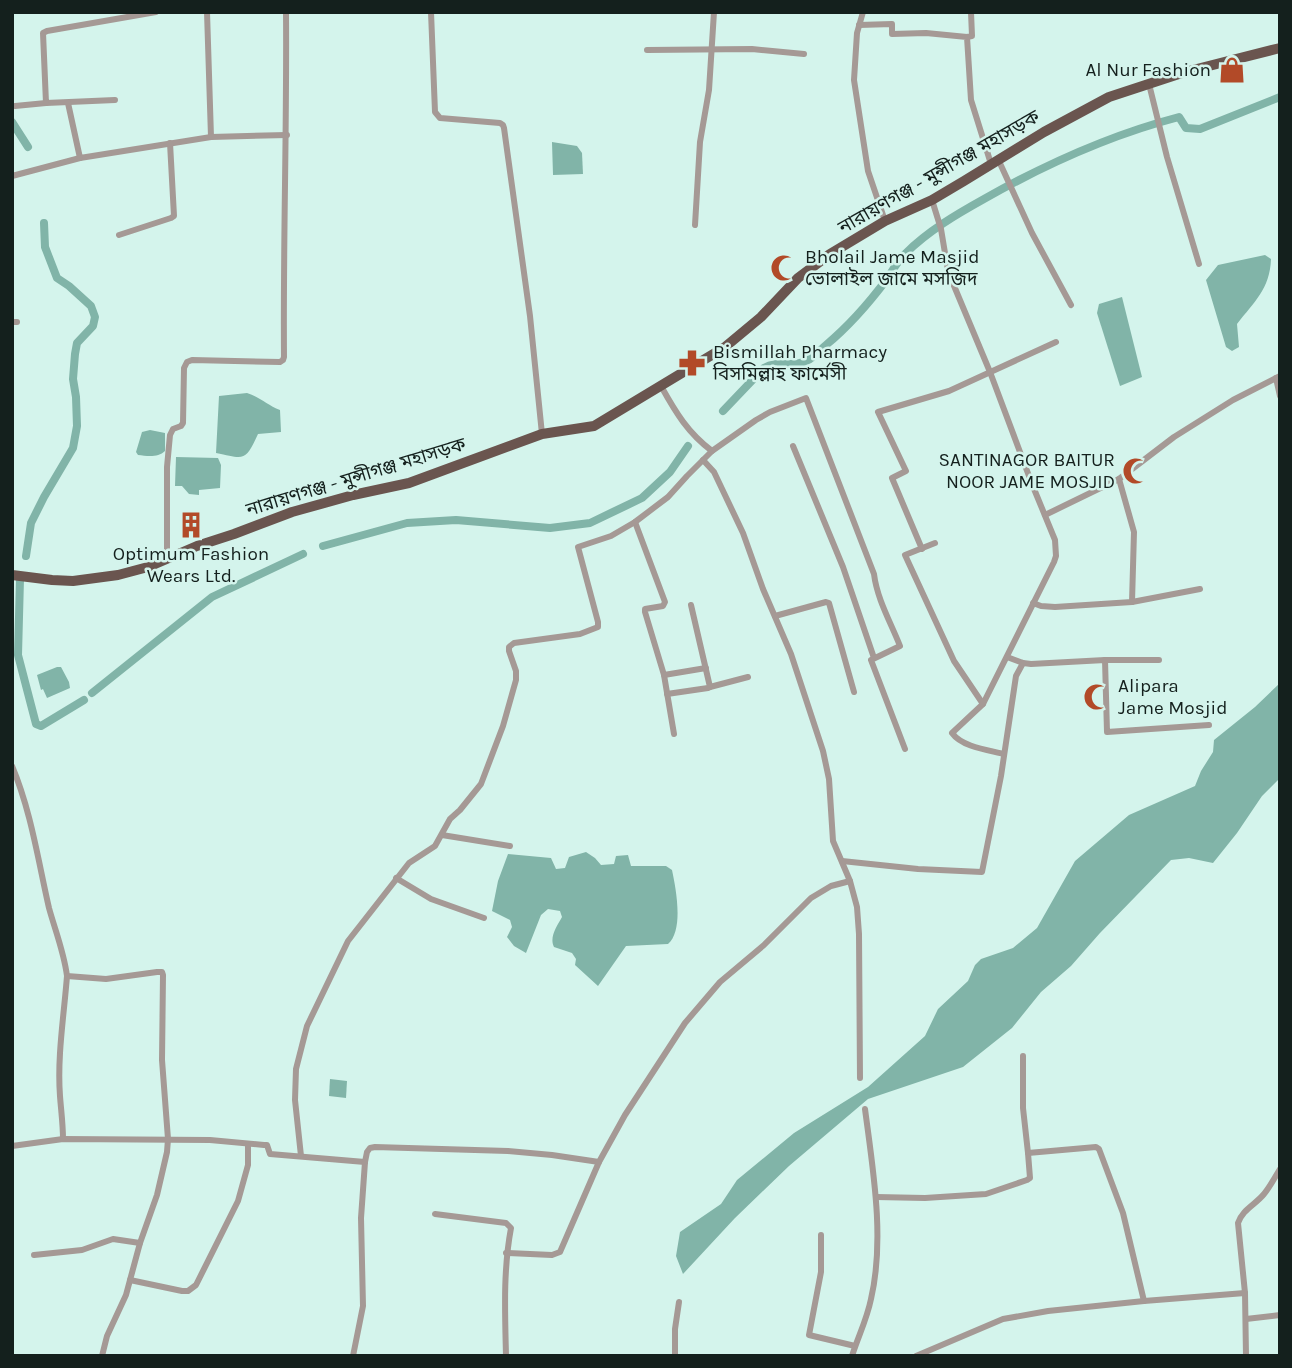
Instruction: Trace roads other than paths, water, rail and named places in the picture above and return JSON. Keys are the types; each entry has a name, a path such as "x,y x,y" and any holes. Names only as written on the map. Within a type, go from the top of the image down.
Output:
{"main road":[{"name":"নারায়ণগঞ্জ - মুন্সীগঞ্জ মহাসড়ক","path":"12,575 73,581 118,575 148,567 197,546 292,512 409,483 542,434 594,426 725,347 761,317 798,278 830,254 885,221 932,200 1044,132 1109,97 1185,72 1280,48"}],"street":[{"path":"46,103 43,33 156,12"},
{"path":"207,12 211,137"},
{"path":"167,559 167,467 170,435 173,429 183,423 184,368 187,362 280,362 284,357 286,12"},
{"path":"431,12 436,116 500,123 504,128 530,316 542,434"},
{"path":"695,225 700,142 709,90 714,12"},
{"path":"863,12 857,33 854,80 868,171 885,221"},
{"path":"859,25 892,24 892,34 926,33 967,37 972,36 971,12"},
{"path":"967,37 971,100 995,162 1008,181 1071,305"},
{"path":"648,50 713,48 804,54"},
{"path":"1149,84 1179,200 1199,264"},
{"path":"15,106 115,100"},
{"path":"68,103 80,158"},
{"path":"12,176 80,158 170,143 211,137 287,135"},
{"path":"119,235 174,216 170,143"},
{"path":"932,200 952,281 1055,540 1056,556 983,704 952,733 955,738 970,745 1004,754"},
{"path":"922,548 892,478 906,471 878,412 949,391 1056,342"},
{"path":"1045,515 1119,479 1174,437 1233,400 1278,377 1280,396"},
{"path":"661,386 680,420 697,440 712,452"},
{"path":"301,1157 295,1100 296,1069 307,1026 348,941 409,863 435,846 450,819 481,784 503,726 516,680 509,647 514,643 580,634 598,627 578,547 611,536 635,522 668,498 712,452 763,416 806,398 900,646 871,660 905,749"},
{"path":"793,446 843,567 874,658"},
{"path":"703,460 715,472 743,533 791,654 823,751 829,779 834,841 858,907 860,1079"},
{"path":"1119,479 1134,532 1132,602"},
{"path":"635,522 665,602 663,606 645,611 664,675 674,734"},
{"path":"935,543 905,555 954,661 983,704"},
{"path":"1033,603 1055,607 1132,602 1200,589"},
{"path":"775,616 829,603 854,692"},
{"path":"691,605 710,687"},
{"path":"1007,657 1031,664 1159,660"},
{"path":"1105,660 1107,732 1209,725"},
{"path":"842,861 982,872 1001,776 1016,676 1023,663"},
{"path":"664,675 706,668"},
{"path":"667,694 708,688 748,677"},
{"path":"12,765 32,830 67,976 61,1046 63,1139"},
{"path":"442,835 510,846"},
{"path":"396,878 431,899 484,918"},
{"path":"506,1253 552,1255 560,1252 600,1162 625,1115 685,1023 720,982 764,945 811,898 831,886 850,881"},
{"path":"67,976 106,979 162,972 162,1060 167,1152 157,1195 139,1243 131,1280 107,1336 102,1356"},
{"path":"876,1197 925,1198 986,1194 1030,1178 1023,1108 1023,1056"},
{"path":"852,1356 871,1301 876,1276 877,1209 865,1109"},
{"path":"12,1146 63,1139 210,1140 267,1145 270,1154 365,1162"},
{"path":"131,1280 182,1291 188,1291 195,1285 238,1200 248,1166 248,1144"},
{"path":"1028,1153 1094,1147 1099,1149 1123,1213 1144,1301"},
{"path":"353,1356 363,1306 361,1218 365,1162 370,1148 508,1151 600,1162"},
{"path":"1246,1356 1245,1293 1238,1223 1246,1209 1264,1194 1280,1169"},
{"path":"435,1214 506,1223 511,1228 504,1283 506,1356"},
{"path":"821,1235 821,1272 809,1335 855,1346"},
{"path":"34,1255 82,1250 113,1239 139,1243"},
{"path":"916,1356 1003,1320 1048,1311 1245,1293"},
{"path":"675,1356 675,1329 680,1302"},
{"path":"1246,1319 1280,1315"}],"waterway":[{"path":"723,411 764,368 775,364 804,362 814,356 858,314 898,262 915,245 953,217 1007,186 1055,162 1128,132 1179,117 1186,128 1200,129 1280,97"},
{"path":"12,122 28,147"},
{"path":"26,556 31,523 73,448 77,426 73,379 75,354 77,343 93,326 95,317 91,306 57,278 45,247 44,223"},
{"path":"323,546 407,523 456,520 550,528 590,523 642,498 670,472 688,446"},
{"path":"92,693 212,597 303,554"},
{"path":"20,579 18,655 36,724 41,726 84,700"}],"place":[{"name":"Al Nur Fashion","path":"1232,70"},
{"name":"Bholail Jame Masjid ভোলাইল জামে মসজিদ","path":"784,268"},
{"name":"Bismillah Pharmacy বিসমিল্লাহ ফার্মেসী","path":"692,363"},
{"name":"SANTINAGOR BAITUR NOOR JAME MOSJID","path":"1136,471"},
{"name":"Optimum Fashion Wears Ltd.","path":"191,525"},
{"name":"Alipara Jame Mosjid","path":"1097,697"}]}
